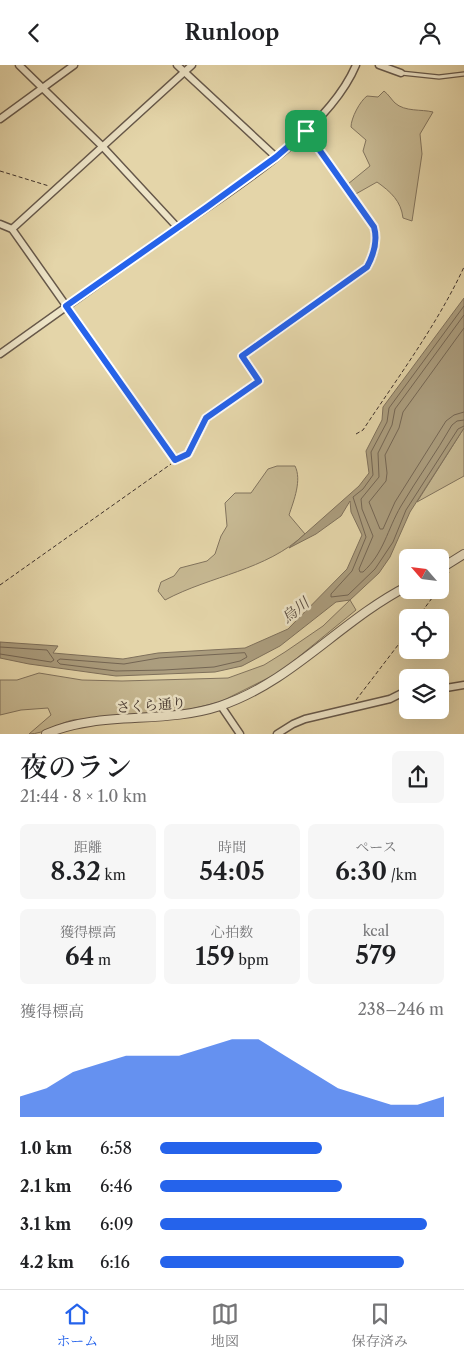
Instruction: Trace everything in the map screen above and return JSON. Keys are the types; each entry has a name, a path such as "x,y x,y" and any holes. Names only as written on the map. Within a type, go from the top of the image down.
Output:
{"street":[{"path":"19,65 102,146 178,227"},
{"path":"0,119 74,65"},
{"path":"177,65 276,157"},
{"path":"12,229 192,65"},
{"path":"0,354 276,157 306,131 338,99 356,65"},
{"path":"379,65 401,73"},
{"path":"0,224 12,229 175,460 188,454 206,418 259,381 242,356 367,267 373,253 376,235 374,227 306,131"},
{"path":"449,564 464,554"},
{"name":"さくら通り","path":"46,734 62,727 87,722 182,716 221,706 253,693 281,676 372,607 399,591"},
{"path":"449,688 464,685"},
{"path":"277,734 305,719 390,699 399,694"},
{"path":"221,706 240,734"}],"lane":[{"path":"401,73 411,76 439,77 464,74"}],"path":[{"path":"0,171 56,188"},
{"path":"356,434 363,430 401,374 443,307 464,267"},
{"path":"0,585 175,460"},
{"path":"449,570 454,561"},
{"path":"353,707 354,703 399,644"}],"shaded area":[{"path":"384,91 395,103 403,108 433,112 420,134 422,154 412,221 403,218 400,207 394,197 377,182 354,195 348,184 370,166 363,151 366,140 351,127 354,115 367,96 378,97"},
{"path":"464,428 464,476 417,502"},
{"path":"277,466 295,466 298,477 295,497 289,515 305,534 289,546 256,565 201,584 165,600 158,591 161,582 174,576 180,568 207,561 215,554 221,536 227,526 225,503 235,493 251,493 268,469"},
{"path":"350,600 356,610 280,672 220,702 191,709 73,720 35,734 29,734 51,715 48,708 21,710 0,715 0,680 17,680 39,673 82,680 122,681 228,678 264,665 285,652 323,626"}],"water":[{"path":"464,298 464,428 410,512 390,557 379,573 350,600 336,602 280,646 242,666 215,672 116,676 0,658 0,642 58,646 53,653 123,659 158,653 245,648 288,629 347,569 362,535 351,512 350,501 341,516 316,534 289,548 359,486 369,473 366,451 382,420 383,407"}],"route":[{"path":"306,131 374,227 376,243 373,253 367,267 242,356 259,381 206,418 188,454 175,460 66,306 276,157 306,131"}],"water label":[{"name":"烏川","path":"295,610"}]}
